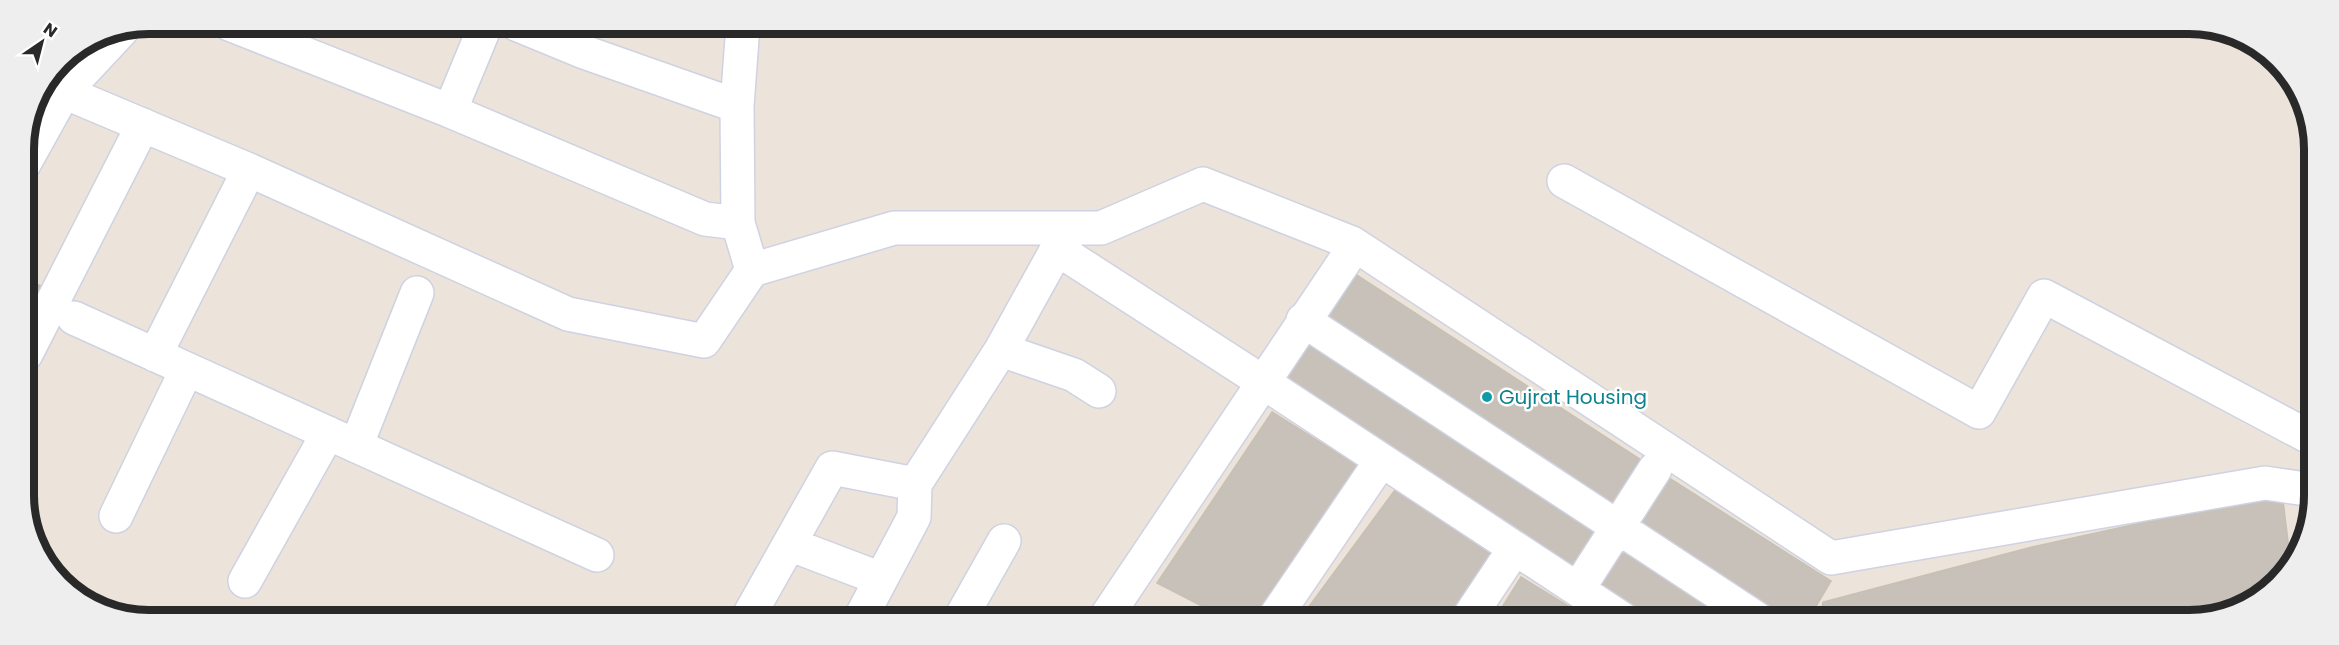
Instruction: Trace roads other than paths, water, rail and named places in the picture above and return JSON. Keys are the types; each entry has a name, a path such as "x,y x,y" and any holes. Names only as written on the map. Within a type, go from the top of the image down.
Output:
{"street":[{"path":"254,34 450,111 705,219 738,223"},
{"path":"450,111 482,34"},
{"path":"540,34 584,52 737,106"},
{"path":"742,34 737,106 738,223 752,270"},
{"path":"35,144 64,92 111,42"},
{"path":"64,92 249,170 568,314 704,341 752,270 894,228 1066,239 1101,228 1203,184 1352,243 1831,558 2265,483 2304,489"},
{"path":"34,337 143,125"},
{"path":"155,355 249,170"},
{"path":"1564,181 1979,412 2044,296 2304,434"},
{"path":"865,610 914,517 915,484 1001,350 1066,239"},
{"path":"1066,239 1263,382 1609,610"},
{"path":"1111,610 1346,258 1352,243"},
{"path":"245,581 342,440 417,293"},
{"path":"74,318 597,555"},
{"path":"1303,320 1744,610"},
{"path":"1001,350 1074,375 1099,391"},
{"path":"116,516 187,369"},
{"path":"1280,610 1381,461"},
{"path":"752,610 832,468 915,484"},
{"path":"1578,589 1655,469"},
{"path":"965,610 1004,541"},
{"path":"789,544 881,579"},
{"path":"1474,610 1515,548"}],"tunnel":[{"path":"35,300 74,318"}],"place":[{"name":"Gujrat Housing","path":"1487,397"}]}
